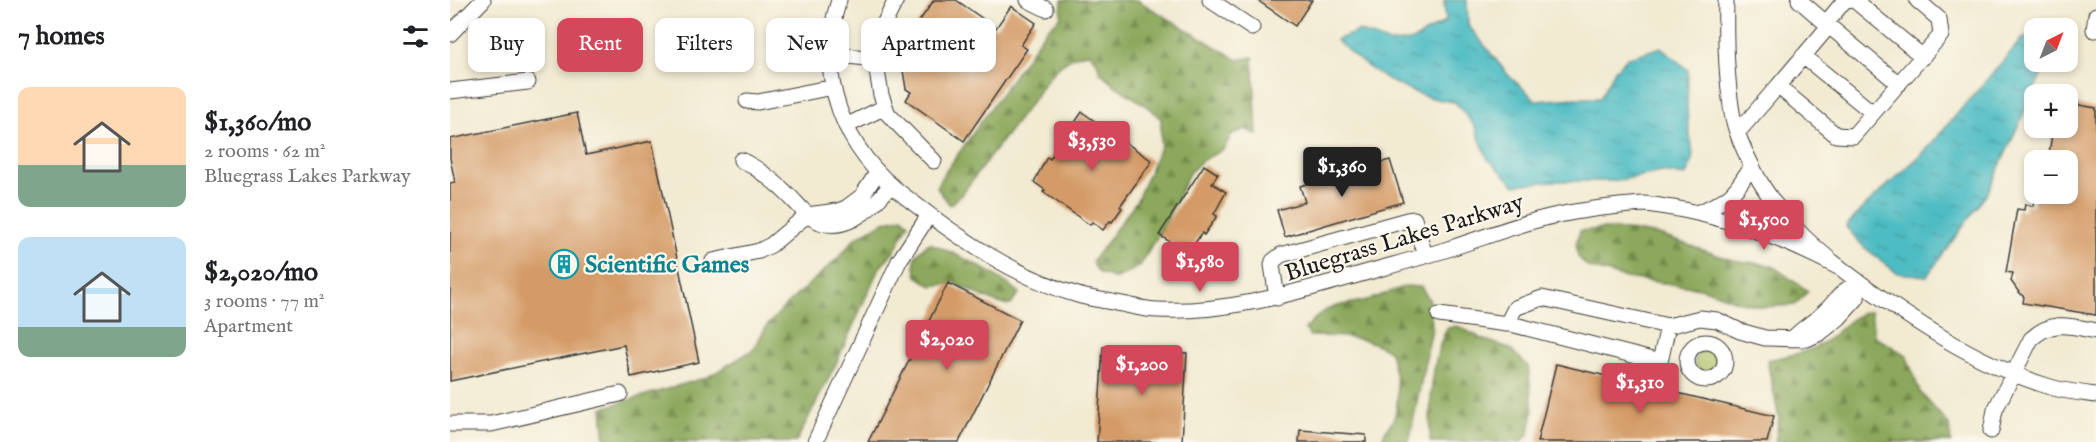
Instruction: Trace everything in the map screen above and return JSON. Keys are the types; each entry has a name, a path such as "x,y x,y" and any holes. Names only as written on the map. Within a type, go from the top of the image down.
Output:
{"street":[{"path":"450,34 483,0"},
{"name":"Bluegrass Lakes Parkway","path":"834,18 839,0"},
{"path":"887,18 896,0"},
{"path":"1028,0 1046,9"},
{"path":"1210,0 1252,28"},
{"name":"Bluegrass Lakes Parkway","path":"1725,0 1725,51 1733,120 1751,166 1788,220 1838,267 1944,340 1984,362 2013,374 2049,387 2096,395"},
{"path":"1799,0 1899,84"},
{"path":"1738,132 1803,56 1845,0"},
{"path":"1854,0 1923,57"},
{"path":"1778,86 1836,135 1853,136 1941,35 1939,19 1917,0"},
{"path":"2096,15 2094,30 2096,30"},
{"path":"1803,56 1873,113"},
{"name":"Bluegrass Lakes Parkway","path":"832,72 833,87 846,126 862,155 890,186 988,254 1018,271 1081,296 1155,310 1194,310 1277,298 1551,217 1599,208 1647,204 1698,213 1786,241 1838,267"},
{"path":"877,72 880,95 888,114 933,161"},
{"path":"450,91 528,82"},
{"path":"747,101 758,102 833,87"},
{"path":"846,126 885,107"},
{"path":"741,160 762,172 807,215 828,224 850,222 879,200 890,186"},
{"path":"1698,213 1731,196 1738,189 1751,166"},
{"path":"712,261 765,248 794,228 807,215 846,208 862,196 877,173"},
{"path":"815,442 899,261 929,215"},
{"path":"1277,298 1272,265 1273,261 1281,255 1407,219 1414,219 1425,256"},
{"path":"1507,323 1515,308 1542,298 1668,326 1700,318 1718,320 1740,331 1765,338 1792,339 1822,314 1846,288 1859,282"},
{"path":"1439,315 1507,323 1673,365 1687,364"},
{"path":"1708,342 1718,320"},
{"path":"1991,431 1995,410 2031,339 2044,329 2062,325 2096,331"},
{"path":"1660,362 1668,326"},
{"path":"1708,342 1715,344 1724,353 1725,366 1722,372 1712,379 1705,380 1693,375 1687,364 1687,358 1692,347 1708,342"},
{"path":"450,424 491,424 620,394"}],"green space":[{"path":"1062,0 1137,0 1238,60 1253,57 1257,135 1245,129 1231,135 1224,149 1203,160 1189,173 1167,220 1140,266 1116,279 1099,273 1092,262 1137,200 1161,145 1161,119 1150,108 1117,87 1100,72 1097,62 1089,53 1072,57 1051,74 961,195 950,205 937,188 942,177 1046,30 1061,17"},
{"path":"902,217 909,223 896,248 878,270 835,366 796,442 605,442 602,408 708,377 753,350 766,327 786,305 840,256 855,238 884,222"},
{"path":"1601,229 1659,235 1732,260 1771,265 1808,291 1795,305 1762,307 1701,288 1626,278 1588,267 1578,257 1576,244 1580,231"},
{"path":"930,243 987,271 1019,293 1011,305 997,303 954,283 932,286 917,276 915,265 918,253"},
{"path":"1406,286 1421,287 1430,301 1432,328 1409,442 1383,442 1397,407 1397,383 1390,352 1362,339 1310,336 1305,329 1321,313 1335,306 1371,299"},
{"path":"1871,311 1874,336 1906,355 1920,392 1949,425 1951,442 1775,442 1779,418 1767,360 1815,347 1857,316"},
{"path":"1457,326 1485,340 1509,348 1528,366 1533,412 1529,433 1522,442 1430,442 1431,398 1437,355 1447,328"},
{"path":"1706,350 1714,353 1717,361 1714,369 1706,372 1698,369 1695,361 1698,353"}],"water":[{"path":"1444,0 1467,0 1468,25 1509,76 1537,101 1600,98 1615,70 1627,58 1661,47 1688,70 1687,116 1693,155 1685,176 1662,172 1614,181 1553,181 1515,185 1488,159 1474,125 1455,102 1406,89 1376,72 1336,40 1359,31 1390,43 1412,41 1446,21"},
{"path":"2023,38 2024,72 2042,72 2037,84 2024,84 2024,113 1988,192 1927,276 1897,273 1864,247 1846,227 1864,207 1924,152"}],"building":[{"path":"934,0 956,0 982,18 921,18"},
{"path":"1257,0 1312,0 1295,26"},
{"path":"1011,6 1036,23 1021,45 1027,49 964,141 906,100 911,92 906,89 903,72 996,72 996,28"},
{"path":"2078,105 2096,108 2096,315 2023,303 2024,297 2011,281 2013,273 2006,272 2017,209 2024,210 2025,204 2033,206 2033,204 2078,204 2078,150 2050,150 2051,138 2078,138"},
{"path":"1082,112 1152,161 1120,206 1122,208 1103,230 1092,222 1090,225 1043,192 1045,190 1034,182 1047,157 1050,159"},
{"name":"Scientific Games","path":"577,113 586,155 652,141 699,362 631,377 624,345 450,381 450,183 455,182 450,158 450,139"},
{"path":"1390,160 1403,202 1285,237 1277,210 1305,202 1300,186"},
{"path":"1204,165 1218,174 1212,183 1226,192 1214,214 1217,216 1188,253 1159,235"},
{"path":"948,283 1020,320 959,442 868,442"},
{"path":"1103,347 1187,353 1182,442 1097,442"},
{"path":"1556,364 1774,416 1767,442 1537,442"},
{"path":"1300,430 1366,435 1366,442 1299,442"}],"place":[{"name":"Scientific Games","path":"564,264"}]}
